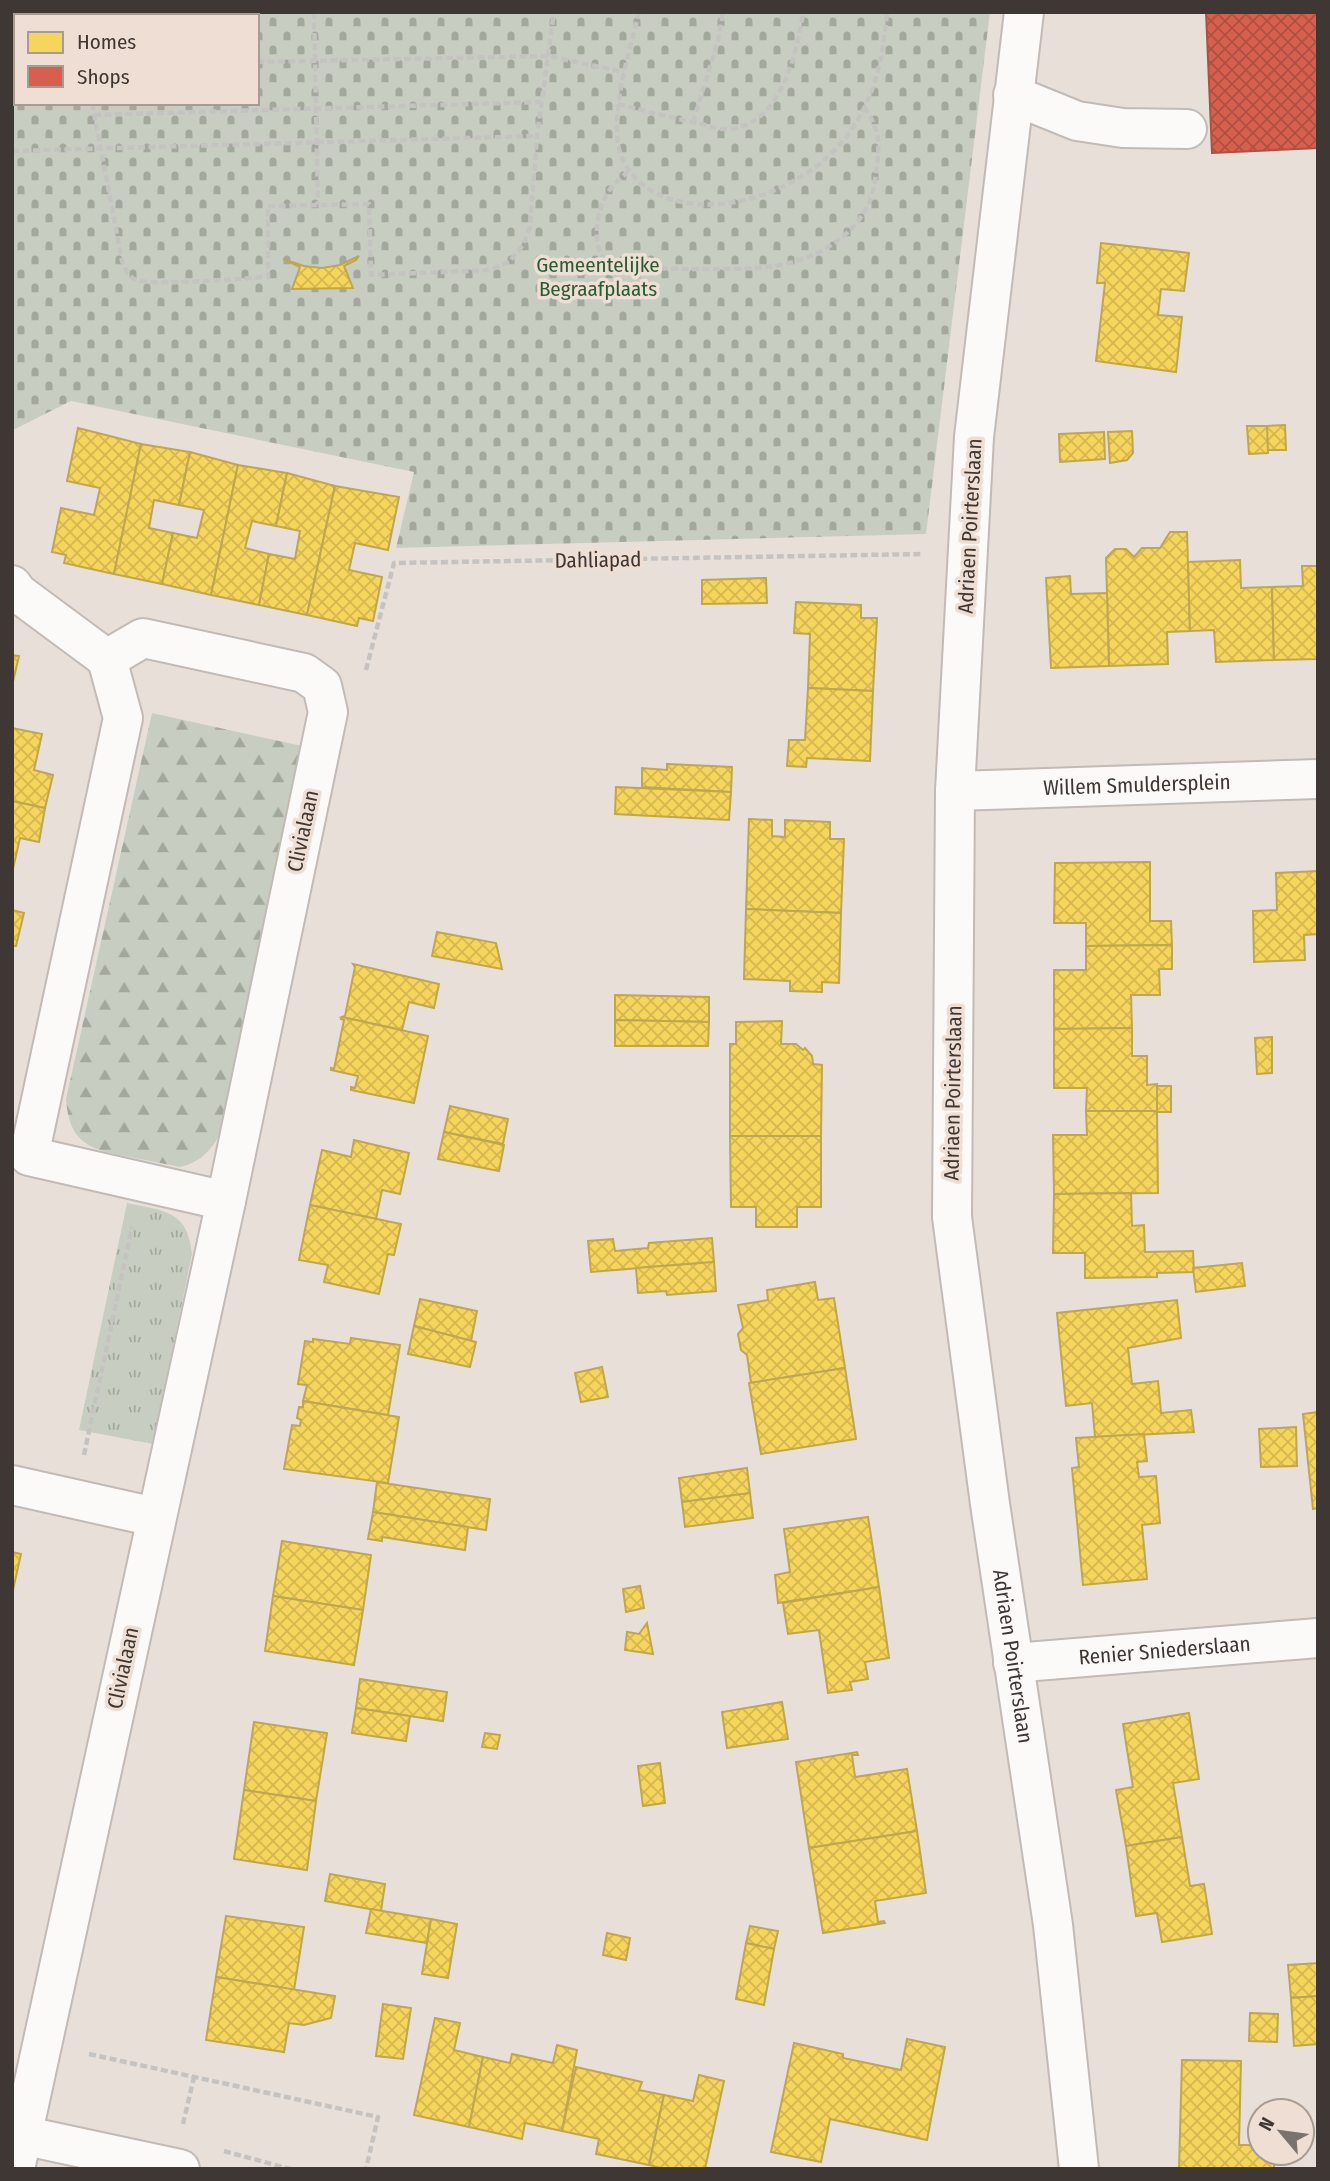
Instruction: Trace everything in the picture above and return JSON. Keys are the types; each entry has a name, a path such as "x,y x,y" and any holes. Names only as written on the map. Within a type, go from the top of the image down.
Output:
{"street":[{"name":"Adriaen Poirterslaan","path":"1024,12 974,437 955,791 952,1217 1013,1663 1053,1925 1079,2169"},
{"path":"1013,95 1077,121 1123,128 1187,129"},
{"path":"12,585 18,593 107,659 123,718 29,1156 226,1201"},
{"path":"107,659 143,638 304,673 322,685 328,712"},
{"name":"Clivialaan","path":"17,2146 43,2044 155,1517 226,1201 328,712"},
{"name":"Willem Smuldersplein","path":"955,791 1318,779"},
{"path":"12,1485 155,1517"},
{"name":"Renier Sniederslaan","path":"1013,1663 1318,1638"},
{"path":"17,2146 180,2169"}],"path":[{"path":"314,12 318,205"},
{"path":"92,105 122,261 128,274 134,279 143,282 268,277 268,206 369,204 371,275 490,270 509,262 523,245 530,227 537,136 554,12"},
{"path":"639,12 618,104 618,146 628,171 642,185 664,198 690,204 728,204 792,182 821,162 842,142 865,108 875,86 887,12"},
{"path":"693,122 718,41 723,12"},
{"path":"618,104 725,129 743,125 760,115 773,101 791,69 797,51 803,12"},
{"path":"259,62 548,56 624,72"},
{"path":"94,115 542,102"},
{"path":"628,171 609,190 598,214 599,250 607,262 652,269 725,269 760,268 794,260 831,246 850,233 862,219 874,185 879,146 876,126 865,108"},
{"path":"12,151 537,136"},
{"name":"Dahliapad","path":"328,712 366,672 394,563 968,553"},
{"path":"75,1499 141,1182"},
{"path":"43,2044 377,2116 366,2169"}],"green space":[{"name":"Gemeentelijke Begraafplaats","path":"12,12 990,12 926,534 396,548 414,472 71,401 13,430"},
{"path":"152,713 302,746 220,1134 204,1155 180,1167 90,1146 82,1141 71,1125 66,1099"},
{"path":"127,1203 172,1215 185,1229 192,1254 153,1444 79,1430"}],"building: Homes":[{"path":"1101,243 1189,253 1184,291 1161,289 1158,315 1182,317 1176,372 1096,361 1105,283 1097,283"},
{"path":"359,256 344,266 353,288 292,289 300,267 283,259 322,268 340,265"},
{"path":"1285,425 1286,450 1267,450 1267,426"},
{"path":"1247,426 1267,426 1268,453 1249,454"},
{"path":"78,428 141,444 114,574 64,563 66,555 52,552 61,508 94,515 100,488 67,481"},
{"path":"1132,431 1133,453 1127,460 1110,463 1108,432"},
{"path":"1104,432 1105,459 1060,462 1059,434"},
{"path":"141,444 190,452 179,505 154,500 149,528 173,533 162,584 114,574"},
{"path":"190,452 238,465 211,595 162,584 173,533 197,538 204,510 179,505"},
{"path":"238,465 287,473 276,526 252,521 245,548 269,554 259,605 211,595"},
{"path":"287,473 335,486 307,615 259,605 269,554 295,559 300,531 276,526"},
{"path":"335,486 399,497 388,550 355,543 349,570 382,577 373,621 359,618 357,626 307,615"},
{"path":"1170,532 1187,532 1190,631 1167,632 1168,664 1109,666 1106,558 1115,549 1126,549 1134,557 1142,548 1160,548"},
{"path":"1240,560 1241,588 1272,587 1274,660 1216,662 1214,630 1190,631 1188,562"},
{"path":"1302,566 1318,566 1318,659 1274,660 1272,587 1303,586"},
{"path":"1070,576 1071,594 1107,593 1109,666 1051,668 1046,578"},
{"path":"766,578 767,603 702,604 702,580"},
{"path":"796,602 861,605 861,618 877,618 873,691 808,688 810,634 794,633"},
{"path":"12,655 19,656 12,686"},
{"path":"808,688 873,691 870,761 807,758 806,767 787,766 789,740 805,740"},
{"path":"12,728 42,734 34,770 53,775 45,808 12,801"},
{"path":"667,764 732,767 731,792 642,787 642,768 667,770"},
{"path":"616,787 731,792 729,820 615,814"},
{"path":"12,801 45,808 39,842 20,838 12,873"},
{"path":"749,819 772,820 772,836 785,837 785,820 830,822 830,839 844,839 841,913 746,909"},
{"path":"1150,862 1150,921 1171,921 1172,945 1086,946 1086,923 1054,923 1055,863"},
{"path":"1318,871 1318,934 1304,935 1305,960 1254,962 1253,911 1277,910 1276,873"},
{"path":"746,909 841,913 839,983 822,982 822,992 790,991 790,981 744,979"},
{"path":"12,910 24,913 16,946 12,946"},
{"path":"437,932 496,943 502,969 432,956"},
{"path":"1172,945 1172,969 1159,969 1160,995 1131,995 1132,1028 1054,1029 1054,970 1086,970 1086,946"},
{"path":"353,964 439,984 434,1008 409,1002 402,1030 342,1017 345,1016 355,967"},
{"path":"615,995 709,997 709,1022 615,1020"},
{"path":"342,1017 428,1036 414,1103 351,1090 351,1087 355,1088 358,1076 331,1070 334,1069 344,1020"},
{"path":"615,1020 709,1022 708,1046 615,1046"},
{"path":"782,1021 781,1044 796,1044 803,1050 805,1048 812,1056 813,1064 822,1065 821,1136 730,1136 730,1044 736,1044 736,1022"},
{"path":"1132,1028 1132,1056 1147,1056 1147,1085 1157,1084 1157,1111 1086,1111 1087,1088 1054,1088 1054,1029"},
{"path":"1272,1037 1272,1073 1257,1074 1255,1038"},
{"path":"1157,1086 1171,1086 1171,1112 1157,1112"},
{"path":"450,1106 508,1119 503,1144 444,1132"},
{"path":"1086,1111 1157,1111 1158,1193 1054,1194 1053,1135 1087,1135"},
{"path":"444,1132 504,1145 499,1171 438,1159"},
{"path":"730,1136 821,1136 821,1207 797,1207 797,1227 756,1227 756,1207 731,1207"},
{"path":"354,1140 409,1153 400,1194 382,1190 376,1219 310,1205 322,1150 351,1157"},
{"path":"1131,1193 1132,1226 1144,1225 1145,1252 1193,1251 1194,1272 1157,1273 1157,1277 1085,1278 1085,1253 1053,1253 1054,1194"},
{"path":"310,1205 401,1224 394,1255 388,1254 379,1294 324,1282 328,1265 299,1260"},
{"path":"712,1238 714,1262 591,1272 588,1241 613,1239 615,1251 648,1248 649,1243"},
{"path":"714,1262 716,1291 667,1295 666,1291 638,1293 636,1268"},
{"path":"1242,1263 1245,1286 1196,1292 1193,1268"},
{"path":"815,1282 818,1300 834,1298 845,1368 751,1383 747,1355 741,1350 738,1334 743,1328 738,1305 768,1300 767,1290"},
{"path":"420,1299 477,1311 471,1341 414,1326"},
{"path":"1177,1300 1181,1338 1128,1348 1132,1384 1158,1381 1161,1413 1191,1410 1194,1432 1095,1437 1092,1403 1066,1406 1057,1313"},
{"path":"414,1326 476,1342 470,1367 408,1354"},
{"path":"351,1338 400,1345 388,1415 303,1401 307,1385 298,1384 305,1341 313,1342 313,1339 350,1344"},
{"path":"602,1367 608,1397 581,1402 575,1373"},
{"path":"845,1368 856,1439 761,1454 749,1383"},
{"path":"303,1401 399,1417 388,1483 284,1469 292,1425 300,1426 301,1420 297,1418"},
{"path":"1318,1412 1318,1508 1313,1509 1303,1414"},
{"path":"1296,1427 1297,1466 1261,1467 1259,1429"},
{"path":"1144,1434 1147,1461 1137,1462 1139,1477 1156,1476 1160,1523 1142,1525 1147,1579 1083,1585 1072,1468 1079,1467 1076,1438"},
{"path":"747,1468 750,1493 682,1502 679,1478"},
{"path":"377,1482 490,1499 486,1530 373,1512"},
{"path":"750,1493 753,1518 685,1527 682,1502"},
{"path":"373,1512 468,1527 465,1550 382,1537 382,1541 368,1539"},
{"path":"868,1517 879,1587 778,1603 775,1575 790,1572 784,1529"},
{"path":"282,1541 371,1555 363,1610 273,1596"},
{"path":"12,1552 21,1554 13,1590 12,1590"},
{"path":"640,1586 644,1608 626,1612 623,1589"},
{"path":"879,1587 889,1658 865,1662 868,1679 850,1682 852,1690 828,1693 819,1630 788,1634 783,1603"},
{"path":"273,1596 363,1610 354,1665 265,1651"},
{"path":"647,1623 653,1654 625,1650 627,1632 639,1634"},
{"path":"360,1679 447,1692 443,1721 356,1708"},
{"path":"782,1702 788,1739 727,1748 722,1712"},
{"path":"356,1708 410,1716 406,1741 352,1733"},
{"path":"1189,1713 1199,1779 1173,1783 1182,1837 1126,1846 1116,1790 1133,1787 1123,1724"},
{"path":"254,1722 327,1733 316,1801 244,1790"},
{"path":"485,1733 500,1735 497,1749 482,1747"},
{"path":"857,1752 858,1755 852,1755 855,1777 907,1769 917,1831 809,1848 796,1762"},
{"path":"660,1763 665,1803 643,1806 638,1766"},
{"path":"244,1790 316,1801 307,1870 234,1859"},
{"path":"917,1831 926,1893 875,1901 878,1922 885,1923 823,1933 809,1848"},
{"path":"1182,1837 1190,1886 1204,1884 1212,1934 1162,1942 1157,1913 1136,1916 1126,1846"},
{"path":"330,1874 385,1884 381,1911 325,1901"},
{"path":"371,1909 431,1919 427,1943 366,1933"},
{"path":"226,1916 304,1927 294,1990 216,1977"},
{"path":"431,1919 457,1924 448,1978 422,1974"},
{"path":"750,1926 778,1931 774,1949 746,1943"},
{"path":"607,1933 630,1938 626,1960 603,1955"},
{"path":"746,1943 774,1949 764,2005 736,1999"},
{"path":"1318,1963 1318,1996 1291,1998 1288,1965"},
{"path":"216,1977 335,1996 331,2018 304,2025 289,2023 284,2052 206,2040"},
{"path":"1318,1996 1318,2044 1294,2046 1291,1998"},
{"path":"383,2004 411,2008 403,2059 376,2056"},
{"path":"1250,2013 1278,2014 1277,2042 1249,2041"},
{"path":"435,2018 460,2023 454,2050 483,2057 469,2127 414,2115"},
{"path":"907,2039 945,2047 927,2140 830,2119 821,2162 771,2152 794,2043 843,2054 843,2058 901,2070"},
{"path":"557,2045 577,2050 562,2131 525,2123 522,2139 469,2127 483,2057 510,2063 512,2054 553,2063"},
{"path":"1182,2060 1241,2061 1239,2145 1246,2145 1246,2167 1274,2169 1179,2169"},
{"path":"576,2067 642,2082 639,2090 664,2095 649,2165 596,2154 599,2139 562,2131"},
{"path":"699,2075 724,2081 705,2169 665,2169 649,2165 664,2095 693,2101"}],"building: Shops":[{"path":"1206,12 1318,12 1318,148 1212,153"}]}
